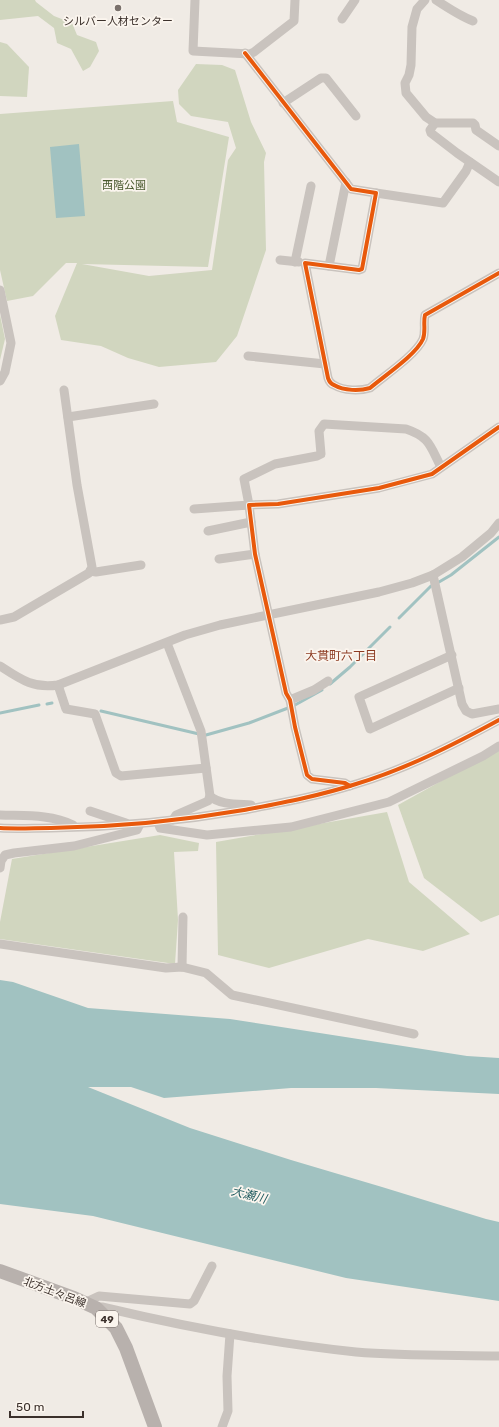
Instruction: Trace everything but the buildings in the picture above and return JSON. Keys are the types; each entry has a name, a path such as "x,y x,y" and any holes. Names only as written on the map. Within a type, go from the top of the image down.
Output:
{"main road":[{"name":"北方土々呂線","path":"0,1272 90,1305 116,1328 126,1348 155,1427"}],"street":[{"path":"195,0 193,51 245,53 254,52 294,21 295,0"},
{"path":"342,19 355,0"},
{"path":"425,0 417,9 412,26 411,65 405,84 406,93 426,117 434,123 473,123 476,130 499,146"},
{"path":"436,0 452,9 460,16 473,22"},
{"path":"245,53 351,189 442,203 466,171 470,162"},
{"path":"283,103 321,78 326,78 356,116"},
{"path":"434,123 430,130 431,133 499,182"},
{"path":"328,266 346,182"},
{"path":"295,262 311,186"},
{"path":"280,260 359,270 362,269 376,193"},
{"path":"305,263 328,378 332,385 362,391 370,388 415,351 422,339 425,328 425,315 499,273"},
{"path":"0,290 11,343 5,372 0,381"},
{"path":"248,356 325,364"},
{"path":"0,620 14,617 89,574 92,567 77,485 64,390"},
{"path":"68,417 154,404"},
{"path":"350,786 346,783 312,779 307,775 290,700 286,693 255,554 244,479 275,464 318,456 320,454 319,431 324,424 406,429 418,432 426,438 441,467"},
{"path":"194,508 278,504 379,488 432,474 499,427"},
{"path":"208,531 251,522"},
{"path":"0,666 36,686 45,687 58,685 185,635 220,625 379,592 412,583 433,575 462,557 491,533 499,523"},
{"path":"219,559 255,554"},
{"path":"90,571 96,572 141,566"},
{"path":"433,575 462,704 466,711 472,714 499,709"},
{"path":"167,643 201,731 210,796 208,801 176,815 173,820"},
{"path":"452,655 359,697 370,729 459,688"},
{"path":"290,700 314,690 328,681"},
{"path":"58,685 66,709 95,714 116,773 122,776 206,768"},
{"path":"0,828 78,827 158,822 198,818 299,799 350,786 398,769 449,746 499,720"},
{"path":"158,822 160,828 207,834 291,827 389,802 483,756 499,746"},
{"path":"210,796 214,800 222,802 263,806"},
{"path":"90,811 135,824"},
{"path":"0,815 45,817 67,822 78,827"},
{"path":"0,868 1,861 5,855 74,846 137,830 135,824"},
{"path":"182,967 183,917"},
{"path":"0,944 166,968 182,967 206,973 232,995 414,1034"},
{"path":"90,1305 99,1296 190,1304 194,1301 212,1266"},
{"path":"90,1305 165,1323 357,1352 499,1356"},
{"path":"222,1427 228,1411 227,1376 230,1334"}],"green space":[{"path":"0,0 35,0 54,16 72,23 77,35 96,42 99,51 90,67 83,71 71,49 57,43 54,28 38,16 0,20"},
{"path":"0,42 7,44 29,67 27,97 0,96"},
{"name":"西階公園","path":"196,64 222,65 235,70 251,122 266,153 264,162 266,250 237,336 216,362 159,367 128,358 101,346 61,340 55,316 77,263 66,263 33,296 7,301 0,270 0,114 173,101 177,122 229,137 208,267 82,264 149,276 212,270 228,160 236,148 228,122 191,116 179,104 178,90"},
{"path":"0,315 5,339 0,360"},
{"path":"499,749 499,915 481,922 424,878 398,805"},
{"path":"387,812 409,882 470,934 423,951 368,939 269,968 218,955 216,842"},
{"path":"160,835 199,843 198,851 174,852 178,920 175,964 0,939 0,922 12,859"}],"water":[{"path":"79,144 85,216 56,218 50,147"},
{"name":"大瀬川","path":"0,980 13,982 88,1008 230,1019 467,1056 499,1058 499,1094 376,1088 291,1088 164,1098 131,1087 88,1087 190,1128 291,1160 499,1222 499,1301 346,1278 93,1216 0,1204"}],"waterway":[{"path":"439,582 451,575 499,537"},
{"path":"399,618 431,586"},
{"path":"330,684 350,667 390,627"},
{"path":"295,705 322,690"},
{"path":"47,704 52,703"},
{"path":"0,713 39,705"},
{"path":"206,735 249,723 288,708"},
{"path":"101,711 199,734"}],"cycle path":[{"path":"245,53 351,189 376,193 362,269 359,270 305,263 328,378 333,385 357,390 370,388 414,352 424,336 425,315 499,273"},
{"path":"350,786 345,783 312,779 307,775 290,700 286,693 255,554 249,505 278,504 379,488 432,474 499,427"},
{"path":"0,828 75,827 148,823 220,814 300,799 375,778 411,764 499,720"}],"place":[{"name":"シルバー人材センター","path":"118,8"}],"district":[{"name":"大貫町六丁目","path":"341,656"}]}
